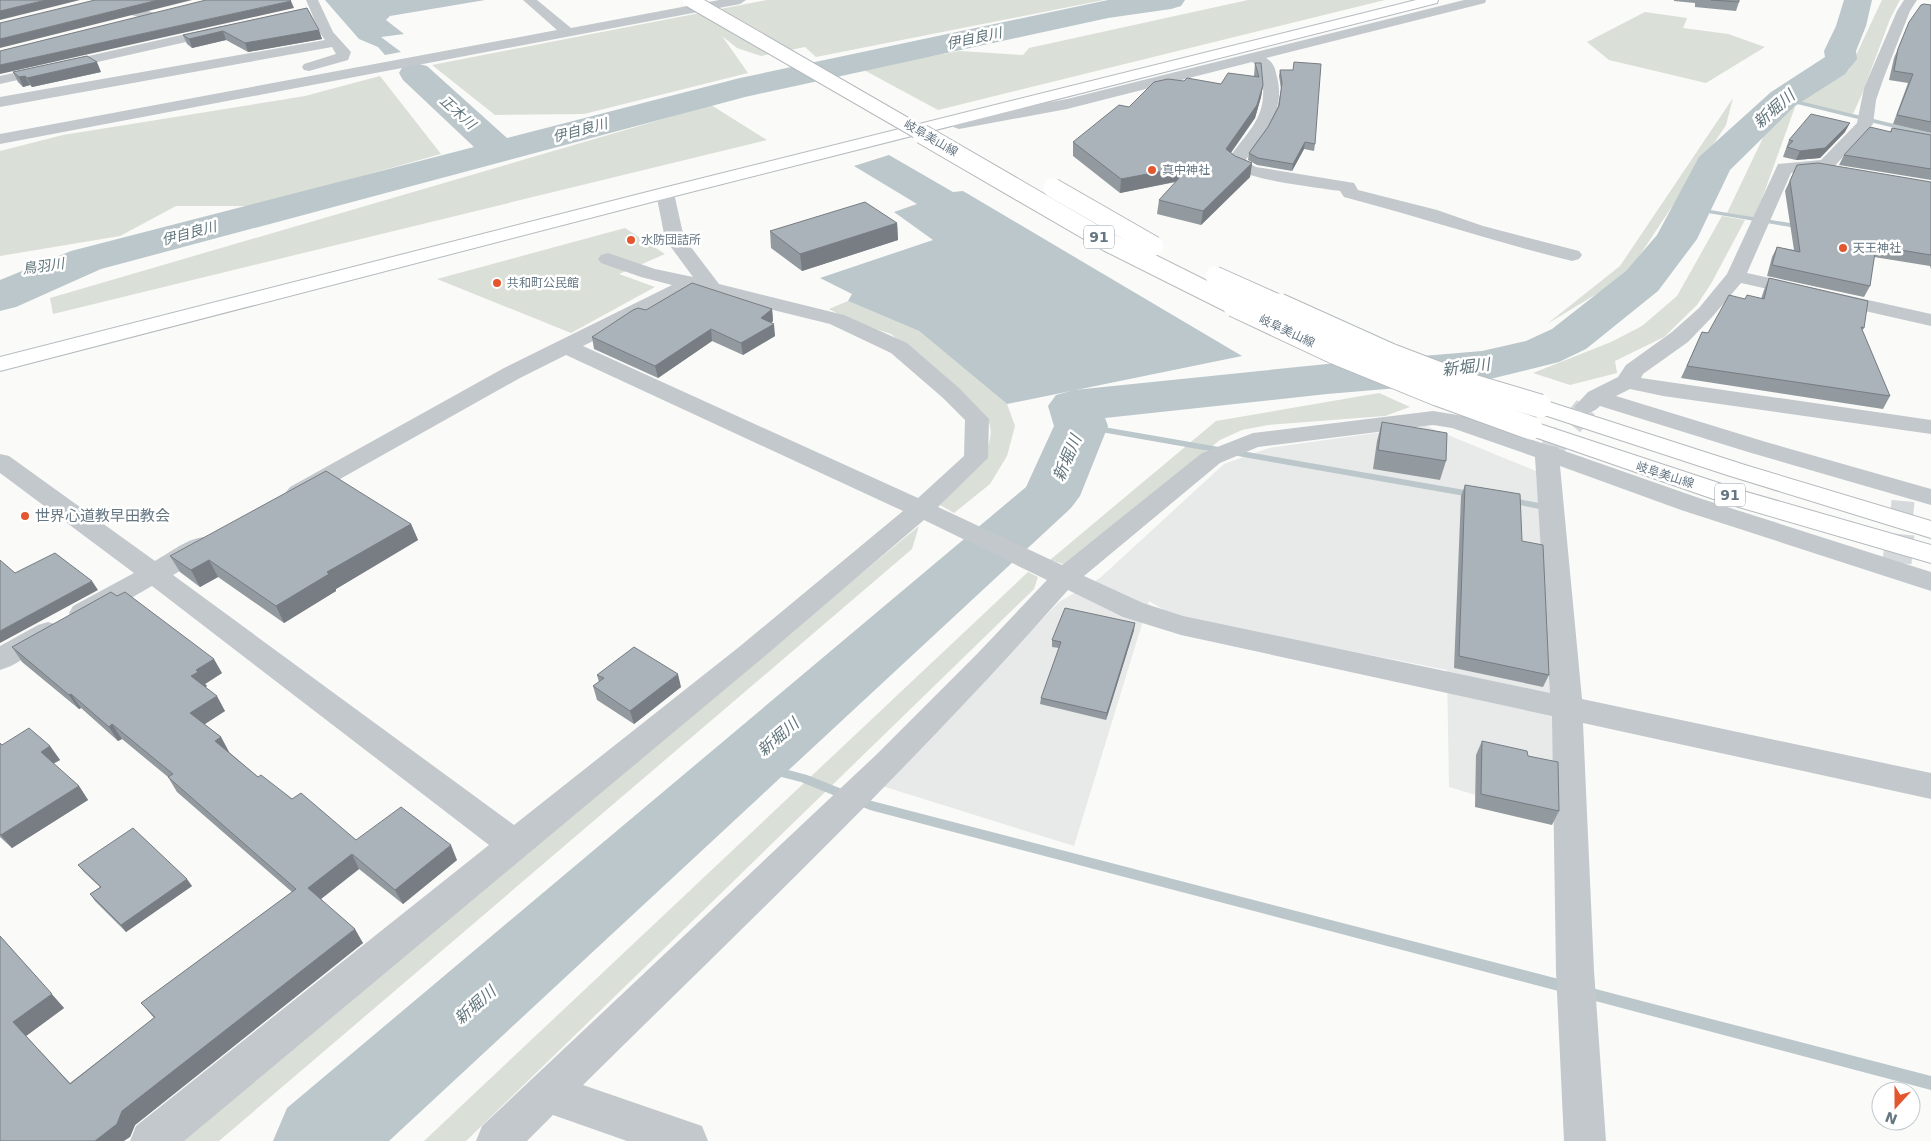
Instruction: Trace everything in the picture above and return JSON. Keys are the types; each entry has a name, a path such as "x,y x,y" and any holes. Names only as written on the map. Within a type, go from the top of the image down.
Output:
{"main road":[{"name":"岐阜美山線","path":"690,0 1108,242 1185,282 1334,352 1437,394 1536,417 1736,470 1931,530"},
{"name":"岐阜美山線","path":"715,0 962,131"},
{"path":"0,364 665,193 1432,0"},
{"name":"岐阜美山線","path":"1034,177 1145,241 1278,305 1399,358 1466,384 1647,470 1931,554"}],"street":[{"path":"529,0 569,33"},
{"path":"569,33 585,25 666,3 697,0"},
{"path":"0,139 740,0"},
{"path":"962,131 1480,0"},
{"path":"1910,0 1904,8 1870,93 1864,125 1826,165 1784,168 1736,276 1706,312 1680,337 1634,370 1627,382 1591,402 1757,447 1903,495 1931,497"},
{"path":"99,1 150,16"},
{"path":"0,132 74,125 104,113 278,72 327,63 343,57 344,52 327,33 311,7"},
{"path":"125,22 166,12"},
{"path":"0,80 232,28"},
{"path":"0,102 336,42"},
{"path":"158,44 189,65"},
{"path":"1255,57 1267,65 1272,84 1271,104 1264,124 1235,162 1251,171 1348,187 1350,193 1430,214 1476,230 1572,255"},
{"path":"1864,125 1880,129"},
{"path":"1814,166 1842,172"},
{"path":"665,193 675,239 712,287"},
{"path":"150,1141 749,654 929,512 976,458 977,419 951,392 899,348 837,319 712,287 648,273 608,259"},
{"path":"1736,276 1931,320"},
{"path":"280,503 512,373 666,297 690,282"},
{"path":"565,346 929,512 1133,610 1180,625 1931,786"},
{"path":"1627,382 1931,428"},
{"path":"497,1141 888,763 988,662 1058,575 1211,458 1253,440 1433,418 1456,421 1690,504 1897,567 1931,582"},
{"path":"1548,453 1567,709 1575,971 1585,1141"},
{"path":"0,461 515,845"},
{"path":"0,659 230,531"},
{"path":"546,1093 687,1141"}],"shaded area":[{"path":"325,0 485,0 390,16 386,20 404,34 381,37 401,52 385,55 378,47 359,39"},
{"path":"767,0 1104,0 816,57 805,47 761,56 737,48 722,36 748,73 584,114 495,115 432,65"},
{"path":"1248,0 1385,0 938,110 862,69 960,51 1023,55 1029,48"},
{"path":"1882,0 1900,0 1890,19 1853,114 1802,104 1799,98 1849,70"},
{"path":"1645,12 1687,18 1683,28 1728,34 1765,47 1706,83 1609,60 1587,42"},
{"path":"380,76 441,154 254,206 176,206 120,236 0,256 0,151 63,135 305,96"},
{"path":"1733,98 1726,125 1626,276 1547,324 1620,266"},
{"path":"711,105 767,140 53,314 50,298"},
{"path":"1785,107 1795,107 1755,218 1727,213 1771,121"},
{"path":"889,155 953,192 963,191 1242,356 1007,404 919,331 848,301 852,294 820,278 933,240 894,212 917,204 854,166"},
{"path":"1722,216 1745,220 1712,282 1697,305 1664,337 1615,361 1617,373 1570,385 1533,373 1611,342 1642,326 1677,296"},
{"path":"625,228 665,254 619,274 655,287 571,333 437,279"},
{"path":"848,301 919,331 1007,404 1015,426 1007,456 990,484 954,513 940,505 967,477 984,455 991,431 988,420 978,408 891,334 854,322 829,309"},
{"path":"1379,393 1410,407 1385,416 1268,425 1242,430 1220,440 1063,564 1050,560 1216,421"},
{"path":"1426,426 1536,471 1560,820 1449,787 1447,670 1174,616 1149,601 1074,846 882,786 1059,602 1100,578 1224,464 1269,448"},
{"path":"919,526 912,549 219,1141 172,1141"},
{"path":"1028,572 1038,577 1034,589 466,1141 424,1141"}],"building":[{"path":"0,0 46,0 0,11"},
{"path":"95,0 158,0 0,39 0,23"},
{"path":"206,0 291,1 0,65 0,51"},
{"path":"1711,0 1739,0 1739,2"},
{"path":"1921,5 1931,5 1931,122 1897,115 1913,74 1894,71 1898,49 1909,22"},
{"path":"307,8 319,30 245,43 223,31 189,39 183,35"},
{"path":"87,56 97,62 27,78 25,76 19,77 13,72"},
{"path":"1294,62 1321,64 1315,144 1305,142 1293,164 1258,158 1249,153 1268,127 1279,106 1282,83 1280,70 1293,70"},
{"path":"1255,63 1261,63 1263,85 1257,105 1226,149 1235,156 1252,163 1203,211 1159,200 1190,166 1121,179 1073,142 1119,105 1129,107 1154,82 1168,79 1184,81 1187,78 1221,84 1228,73 1259,77"},
{"path":"1811,114 1850,123 1825,148 1800,151 1787,147 1793,141 1789,140"},
{"path":"1870,127 1891,132 1892,128 1931,135 1931,169 1844,155"},
{"path":"1818,163 1931,182 1931,255 1876,246 1870,286 1772,265 1777,247 1800,252 1790,181 1797,165"},
{"path":"865,202 897,223 800,254 770,231"},
{"path":"1769,278 1868,301 1864,328 1861,327 1890,396 1687,366 1702,332 1708,333 1729,295 1745,299 1747,295 1764,299"},
{"path":"692,283 772,309 761,318 774,324 741,343 711,329 655,366 592,337 633,310 638,308 646,310"},
{"path":"1382,422 1447,433 1446,461 1378,450"},
{"path":"326,471 411,524 327,572 329,574 276,606 209,560 191,570 170,556"},
{"path":"1465,485 1520,494 1522,541 1543,545 1549,675 1459,656"},
{"path":"55,553 92,581 0,631 0,560 15,573"},
{"path":"111,592 117,596 125,592 214,659 196,670 198,672 191,676 217,696 190,713 221,737 215,741 258,777 261,775 292,799 301,793 356,840 401,807 451,845 395,890 352,854 308,888 355,929 122,1111 117,1124 95,1141 0,1141 0,936 52,994 13,1022 70,1084 155,1017 141,1003 296,889 168,777 173,774 112,724 109,727 12,647"},
{"path":"1065,608 1135,623 1107,713 1041,698 1061,642 1052,640"},
{"path":"634,647 678,674 630,711 593,686 604,678 597,675"},
{"path":"29,728 50,746 41,752 79,786 1,835 0,743 2,745"},
{"path":"1482,741 1527,751 1528,756 1558,762 1559,811 1481,794"},
{"path":"133,828 187,879 121,925 90,894 101,887 78,865"}],"waterway":[{"name":"伊自良川","path":"500,151 740,88 1108,9 1171,0"},
{"name":"新堀川","path":"320,1141 1051,496 1081,426 1074,406 1327,379 1482,366 1542,352 1569,339 1642,281 1676,239 1713,165 1783,99 1833,67 1841,59 1840,51 1851,26 1858,0"},
{"name":"正木川","path":"415,73 500,151"},
{"path":"1783,99 1931,135"},
{"name":"伊自良川","path":"0,297 86,260 500,151"},
{"path":"1704,211 1802,227"},
{"path":"1081,426 1476,495"},
{"path":"1507,500 1550,508"},
{"path":"747,764 803,778 870,805 1570,988"},
{"path":"1584,992 1931,1083"}],"tunnel":[{"path":"1549,452 1586,407"},
{"path":"1901,522 1903,501"},
{"path":"1897,563 1901,521"}],"place":[{"name":"真中神社","path":"1152,170"},
{"name":"水防団詰所","path":"631,240"},
{"name":"天王神社","path":"1843,248"},
{"name":"共和町公民館","path":"497,283"},
{"name":"世界心道教早田教会","path":"25,516"}],"water label":[{"name":"鳥羽川","path":"43,266"}]}
